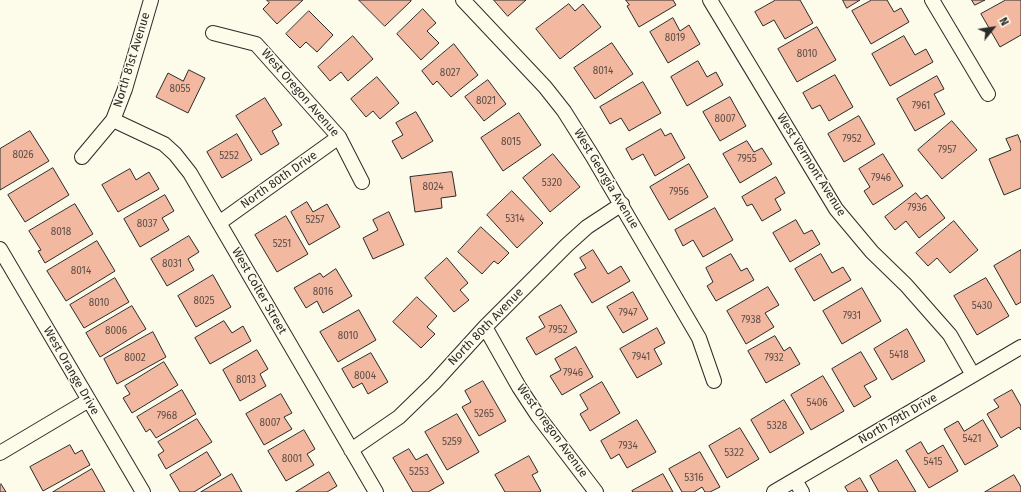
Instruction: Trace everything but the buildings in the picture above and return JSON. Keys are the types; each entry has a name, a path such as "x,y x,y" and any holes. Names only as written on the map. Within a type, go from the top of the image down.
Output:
{"street":[{"name":"North 81st Avenue","path":"82,157 113,120 125,89 150,0"},
{"name":"West Georgia Avenue","path":"463,0 545,87 564,111 622,204 699,338 714,381"},
{"name":"West Vermont Avenue","path":"710,0 836,209 872,252 906,285 950,335 973,375"},
{"path":"932,0 988,94"},
{"name":"West Oregon Avenue","path":"213,33 256,44 339,137 362,182"},
{"name":"West Colter Street","path":"113,120 164,144 176,154 190,173 376,492"},
{"name":"North 80th Drive","path":"219,223 339,137"},
{"name":"North 80th Avenue","path":"351,450 404,412 434,383 484,327 566,245 587,227 622,204"},
{"name":"West Orange Drive","path":"0,249 143,492"},
{"name":"West Oregon Avenue","path":"484,327 519,387 538,416 596,492"},
{"name":"North 79th Drive","path":"774,492 798,486 973,375 1021,347"},
{"path":"0,453 89,400"}]}
